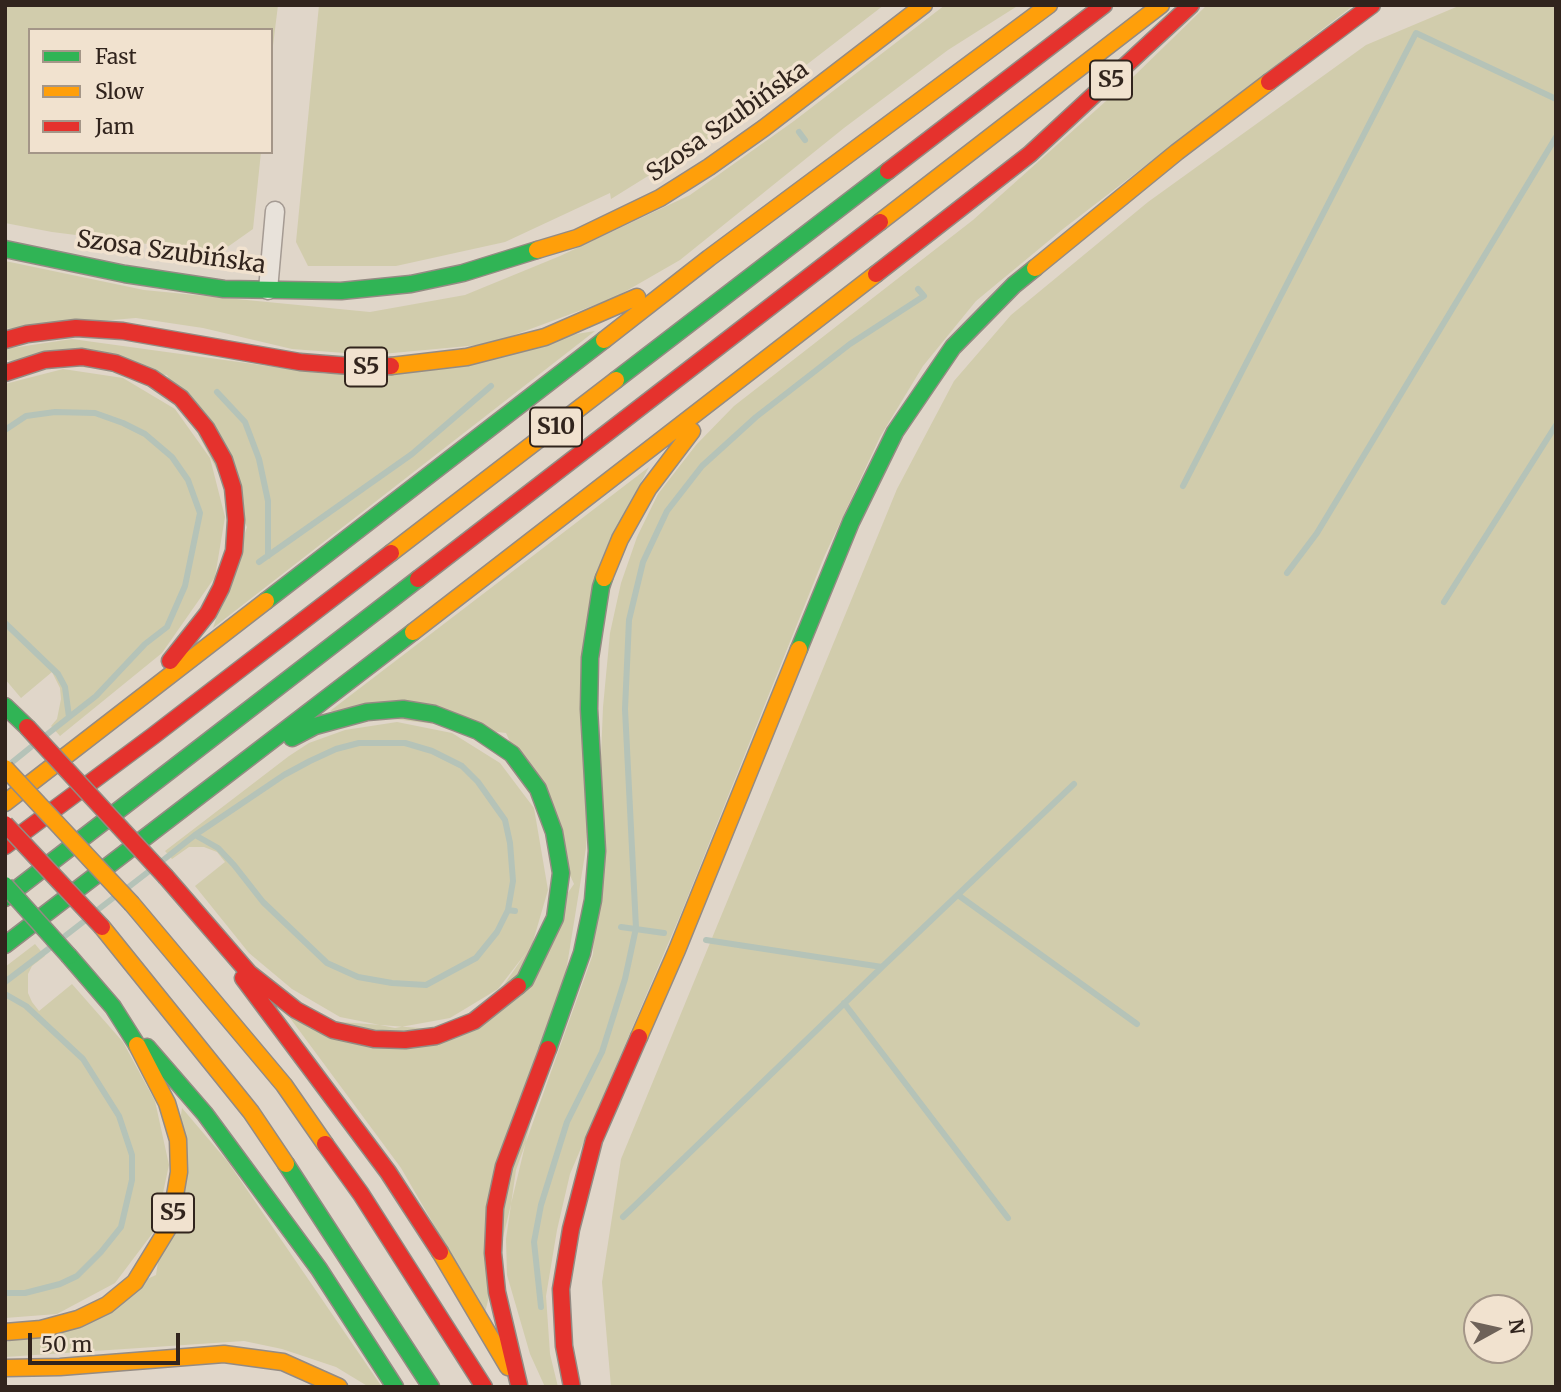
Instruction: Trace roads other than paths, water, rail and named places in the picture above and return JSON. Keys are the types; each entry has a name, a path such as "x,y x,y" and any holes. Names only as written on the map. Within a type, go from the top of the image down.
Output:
{"main road":[{"name":"Szosa Szubińska","path":"5,249 125,274 224,289 341,291 411,284 463,274 577,238 660,198 709,167 827,82 924,5"},
{"name":"S5","path":"5,340 27,334 76,328 123,331 300,362 363,368 407,366 467,357 545,337 620,306 709,258 1049,5"},
{"name":"S10","path":"5,846 153,736 1104,5"},
{"name":"S10","path":"5,898 1161,5"},
{"name":"S5","path":"5,944 734,385 1030,154 1191,5"},
{"path":"572,1387 564,1346 561,1289 571,1229 594,1140 677,950 851,522 895,432 953,347 1014,285 1177,152 1372,5"},
{"path":"5,803 709,258"},
{"path":"5,373 45,360 82,357 115,362 152,378 181,398 206,428 224,460 233,488 236,520 234,551 221,589 208,613 180,649 121,715"},
{"path":"519,1386 497,1292 493,1253 495,1208 504,1166 582,953 593,900 597,850 589,709 590,658 601,587 620,539 648,488 684,440 734,385"},
{"path":"5,706 166,877 249,973 296,1010 333,1030 374,1039 405,1040 436,1036 474,1021 525,980 555,918 561,873 554,832 538,789 512,754 478,731 433,714 403,709 367,712 315,726 229,772"},
{"path":"5,768 132,904 284,1085 361,1194 484,1387"},
{"path":"5,824 102,928 251,1112 363,1280 430,1387"},
{"name":"S5","path":"5,885 113,1006 141,1051 167,1103 178,1140 179,1172 170,1225 135,1282 107,1305 78,1319 41,1329 5,1332"},
{"path":"204,923 388,1172 455,1276 519,1386"},
{"path":"113,1006 205,1114 319,1269 395,1387"},
{"path":"5,1368 60,1367 224,1354 283,1362 339,1387"}],"street":[{"path":"268,290 275,211"}],"waterway":[{"path":"1183,486 1416,33 1556,99"},
{"path":"799,132 805,140"},
{"path":"1287,573 1317,533 1556,137"},
{"path":"541,1307 534,1242 541,1205 567,1122 602,1052 625,979 636,928 625,709 629,620 643,562 667,511 702,466 756,417 850,344 924,296 918,289"},
{"path":"259,562 412,454 491,386"},
{"path":"217,392 245,422 259,459 268,501 268,556"},
{"path":"5,430 26,416 55,412 95,413 123,423 145,434 172,457 188,480 200,513 185,586 167,627 145,644 96,696 45,736"},
{"path":"1444,602 1556,425"},
{"path":"5,623 58,674 65,687 69,717"},
{"path":"162,861 195,835 284,775 310,761 336,749 359,743 405,743 432,751 462,766 478,782 505,820 513,881 508,910"},
{"path":"10,764 31,747"},
{"path":"706,940 882,967 1074,784"},
{"path":"195,835 218,848 263,902 327,963 358,977 426,985 476,958 497,932 508,910 515,911"},
{"path":"126,889 148,872"},
{"path":"95,912 117,895"},
{"path":"958,895 1137,1024"},
{"path":"65,936 87,919"},
{"path":"621,927 664,933"},
{"path":"5,982 51,947"},
{"path":"623,1217 882,967"},
{"path":"5,994 26,1006 83,1059 119,1116 132,1155 132,1180 121,1227 101,1252 77,1276 60,1284 25,1293 5,1293"},
{"path":"844,1003 1008,1218"}]}
